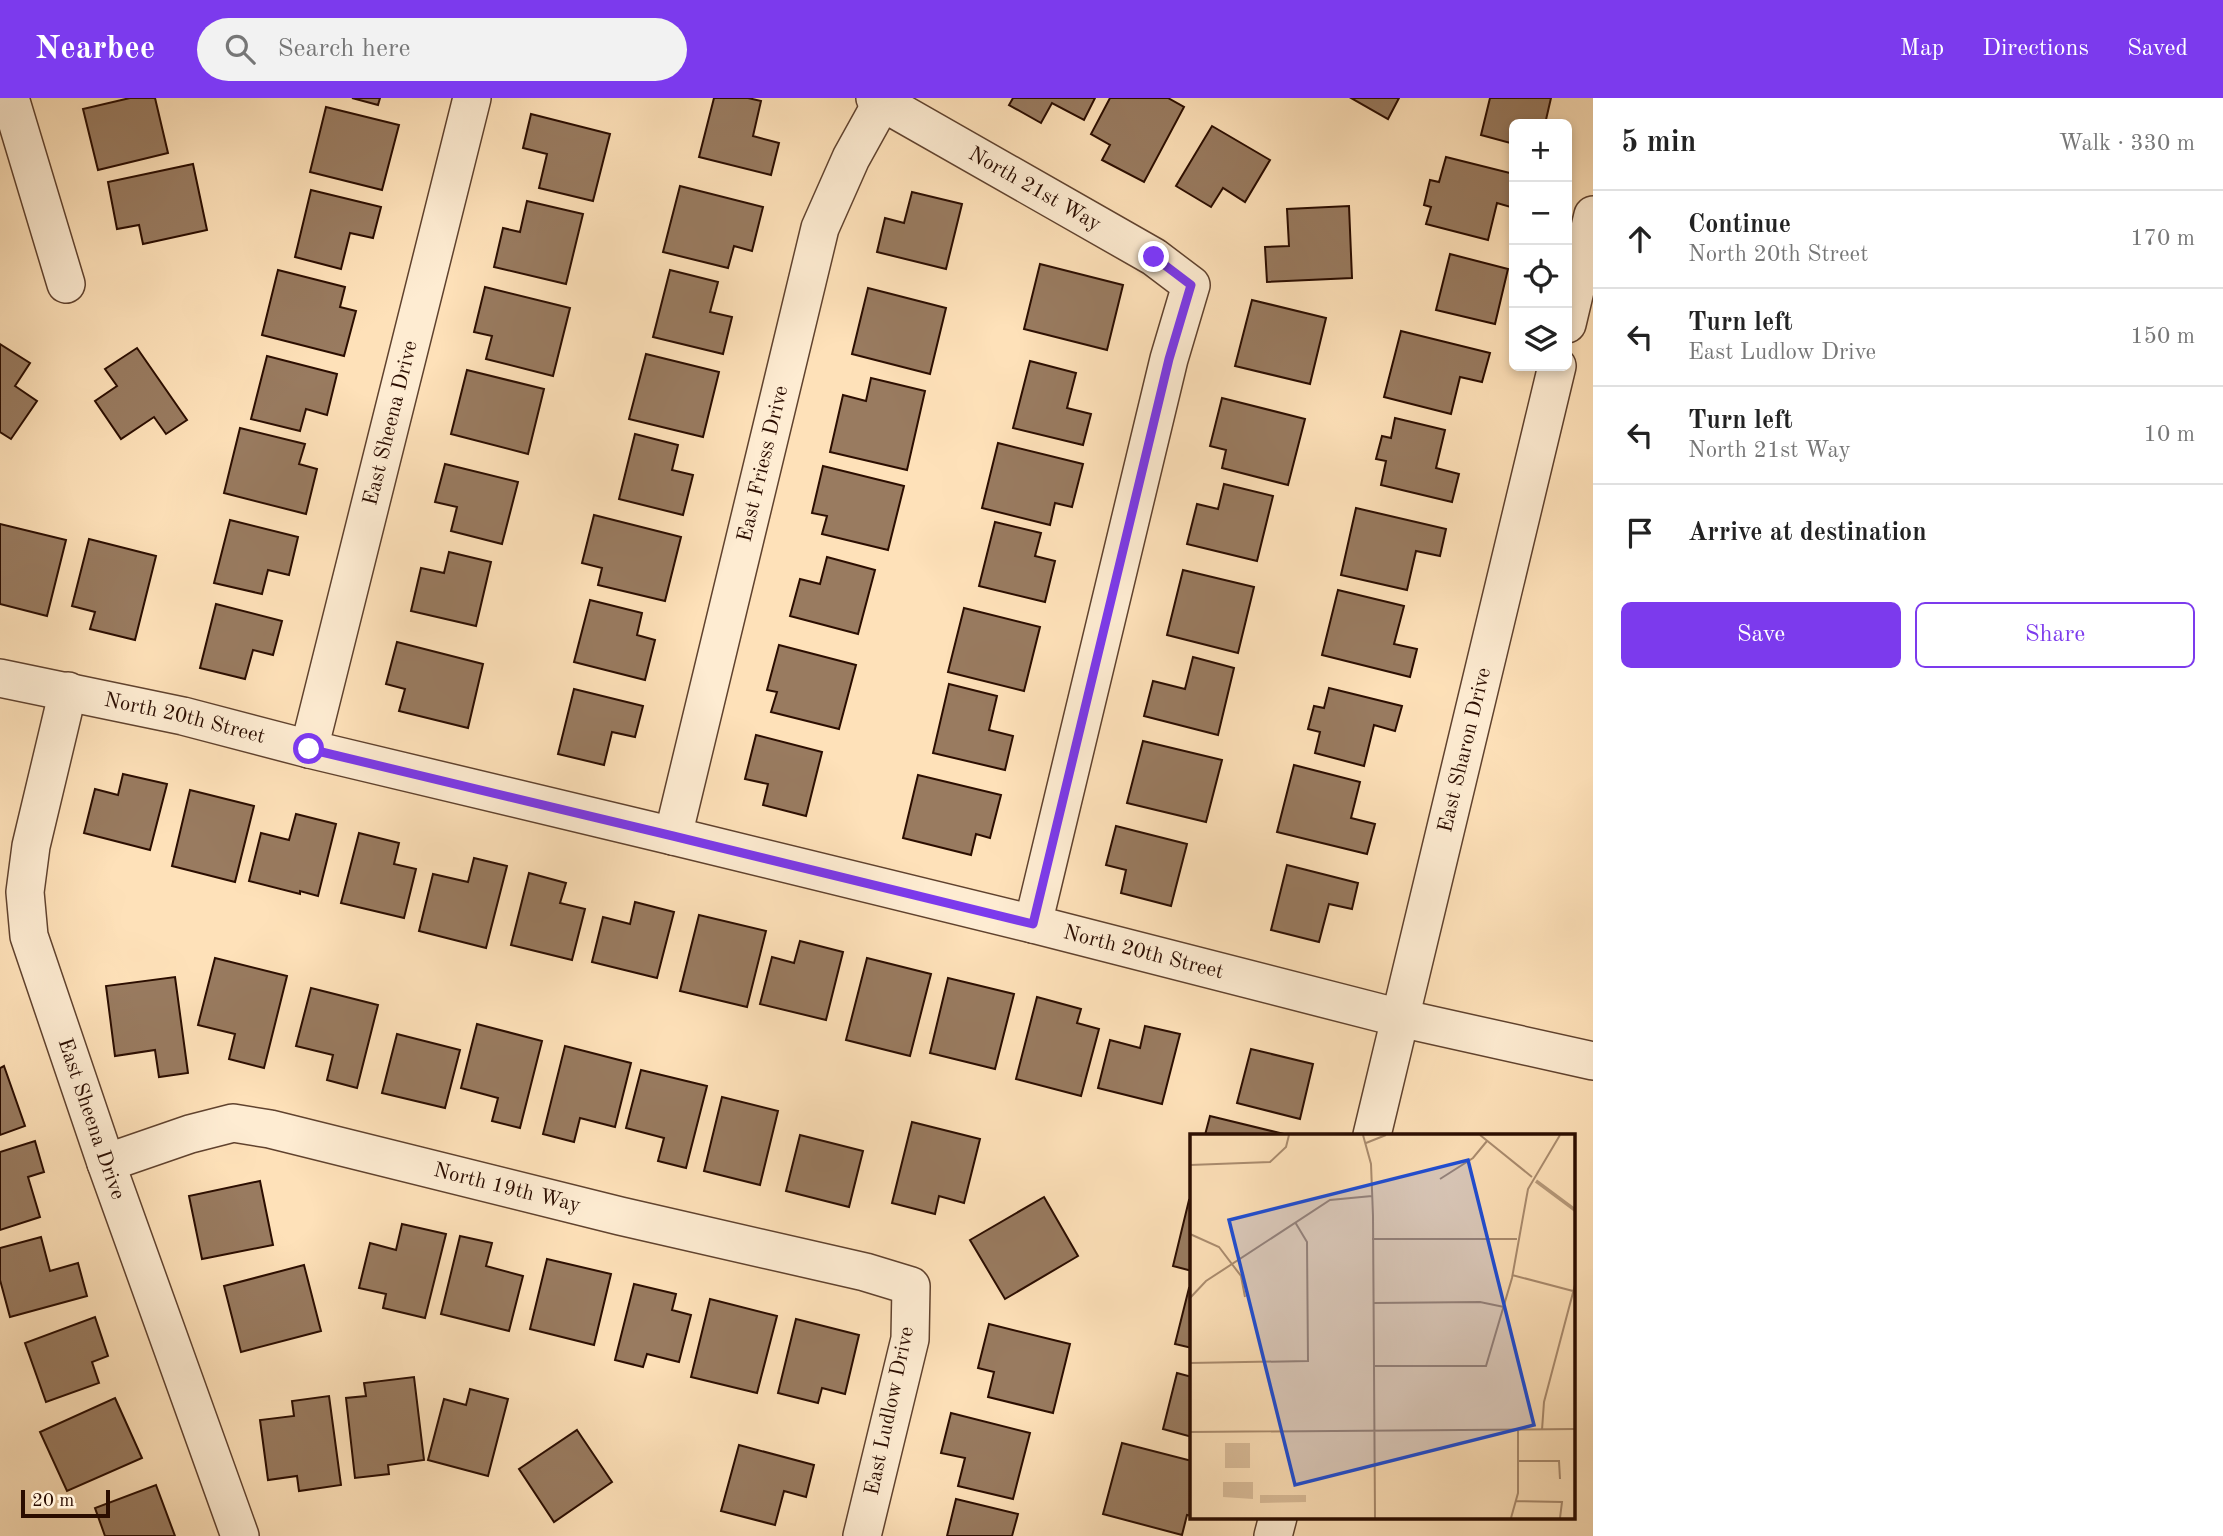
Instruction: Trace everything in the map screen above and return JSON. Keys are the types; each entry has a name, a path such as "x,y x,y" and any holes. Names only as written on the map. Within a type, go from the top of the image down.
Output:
{"street":[{"path":"10,98 66,284"},
{"name":"East Sheena Drive","path":"309,749 472,98"},
{"name":"North 21st Way","path":"878,100 1154,257 1191,285 1169,359 1033,924"},
{"name":"East Friess Drive","path":"673,836 820,228 878,100"},
{"path":"1571,308 1593,215"},
{"name":"East Sharon Drive","path":"1371,1134 1556,371"},
{"name":"North 20th Street","path":"0,678 183,716 309,749 1033,924 1400,1018 1593,1061"},
{"name":"East Sheena Drive","path":"68,691 31,846 25,892 29,936 106,1163 240,1536"},
{"name":"North 19th Way","path":"106,1163 190,1134 233,1123 270,1129 620,1216 865,1272 911,1286"},
{"name":"East Ludlow Drive","path":"862,1536 910,1339 911,1286"},
{"path":"1273,1536 1278,1518"}],"building":[{"path":"130,98 155,98 168,153 98,170 83,109"},
{"path":"352,98 380,98 378,105"},
{"path":"714,98 748,98 761,101 753,136 779,143 771,175 699,157"},
{"path":"1013,98 1095,98 1084,120 1052,103 1041,123 1009,105"},
{"path":"1110,98 1168,98 1184,107 1144,182 1102,160 1110,145 1091,134"},
{"path":"1351,98 1399,98 1388,119"},
{"path":"1490,98 1551,98 1546,119 1509,119 1509,143 1481,135"},
{"path":"326,107 399,125 382,190 310,172"},
{"path":"531,114 610,134 593,201 539,188 547,154 523,148"},
{"path":"1212,126 1270,160 1245,202 1223,188 1211,207 1176,186"},
{"path":"1446,157 1509,173 1509,207 1497,203 1488,240 1426,224 1431,207 1424,205 1430,180 1439,182"},
{"path":"193,164 207,230 143,244 139,225 117,229 108,182"},
{"path":"680,186 763,207 752,251 734,246 728,268 663,252"},
{"path":"311,190 381,207 373,238 350,233 341,269 295,257"},
{"path":"912,192 962,204 946,269 877,252 885,218 904,223"},
{"path":"527,201 583,214 566,284 494,267 503,228 520,232"},
{"path":"1349,206 1352,278 1267,282 1265,247 1289,246 1287,209"},
{"path":"1450,254 1508,269 1495,324 1436,310"},
{"path":"1040,264 1123,285 1107,350 1024,329"},
{"path":"278,270 345,287 340,307 356,311 344,356 262,335"},
{"path":"670,270 718,282 710,312 732,317 723,354 653,337"},
{"path":"485,287 570,308 553,376 486,359 492,336 474,332"},
{"path":"868,288 946,308 930,374 852,354"},
{"path":"1252,300 1326,318 1310,384 1235,366"},
{"path":"1401,331 1490,353 1482,382 1460,377 1451,414 1384,397"},
{"path":"0,344 30,363 15,386 37,401 11,439 0,432"},
{"path":"137,348 187,420 166,434 154,417 121,439 95,401 117,386 105,369"},
{"path":"646,354 719,372 703,437 629,419"},
{"path":"267,356 337,374 327,415 306,409 300,431 251,419"},
{"path":"1030,361 1076,373 1067,408 1091,414 1083,445 1013,428"},
{"path":"467,370 544,389 528,454 451,434"},
{"path":"871,378 925,391 907,470 830,452 843,395 866,401"},
{"path":"1222,398 1305,419 1288,485 1222,468 1226,450 1210,446"},
{"path":"1395,418 1445,430 1436,468 1459,474 1452,502 1381,485 1386,461 1376,459 1382,436 1391,438"},
{"path":"240,428 305,444 299,464 317,469 306,514 224,493"},
{"path":"635,434 678,445 672,470 693,475 683,515 619,499"},
{"path":"998,443 1083,464 1072,507 1055,503 1050,525 982,508"},
{"path":"445,464 518,482 502,544 451,531 457,507 435,502"},
{"path":"823,466 904,486 888,550 822,534 827,516 812,513"},
{"path":"1224,484 1273,496 1257,561 1187,544 1197,504 1218,509"},
{"path":"1356,508 1446,529 1440,556 1416,551 1407,590 1341,575"},
{"path":"594,515 681,537 665,601 598,585 602,568 582,563"},
{"path":"230,520 298,537 289,575 268,570 262,594 214,583"},
{"path":"995,522 1041,533 1035,556 1055,561 1045,602 979,586"},
{"path":"0,524 66,540 47,616 0,604"},
{"path":"89,539 156,556 135,640 90,629 95,612 72,606"},
{"path":"449,552 491,562 476,626 411,611 421,568 444,573"},
{"path":"827,557 875,570 858,634 790,616 800,579 820,584"},
{"path":"1183,570 1254,587 1238,653 1167,635"},
{"path":"1338,590 1404,606 1394,644 1417,649 1410,677 1322,655"},
{"path":"590,600 642,613 637,635 655,640 645,680 574,662"},
{"path":"216,604 282,621 273,655 253,650 245,679 200,668"},
{"path":"964,608 1040,627 1024,691 948,672"},
{"path":"397,642 483,664 468,728 399,711 405,689 386,684"},
{"path":"779,645 856,665 839,729 771,712 777,692 767,690"},
{"path":"1193,657 1234,668 1218,735 1144,716 1153,681 1185,689"},
{"path":"949,684 997,696 989,730 1013,736 1005,770 933,753"},
{"path":"1329,688 1402,706 1395,731 1374,725 1364,766 1315,753 1320,732 1308,729 1314,706 1324,708"},
{"path":"574,689 643,706 635,737 612,732 604,765 558,754"},
{"path":"756,735 822,752 806,816 763,805 768,784 745,779"},
{"path":"1143,741 1222,760 1206,822 1127,803"},
{"path":"1294,765 1360,782 1351,818 1375,824 1367,854 1277,832"},
{"path":"123,774 167,784 150,850 84,833 95,789 118,795"},
{"path":"918,775 1001,795 990,838 976,834 971,855 903,838"},
{"path":"190,790 254,806 235,882 172,866"},
{"path":"296,814 336,824 318,896 249,881 261,833 289,840"},
{"path":"1116,826 1187,844 1171,906 1121,893 1126,870 1106,865"},
{"path":"359,833 399,843 394,864 416,869 404,918 341,903"},
{"path":"474,858 507,866 486,948 419,931 433,874 468,882"},
{"path":"1287,865 1358,883 1352,909 1329,904 1319,942 1271,930"},
{"path":"529,873 566,883 560,903 585,909 572,960 511,945"},
{"path":"635,902 674,912 657,978 592,962 603,917 630,924"},
{"path":"699,915 766,931 747,1007 680,991"},
{"path":"800,941 843,952 826,1020 760,1004 772,957 794,963"},
{"path":"215,958 287,976 264,1068 229,1059 235,1034 198,1025"},
{"path":"867,958 931,974 910,1056 846,1040"},
{"path":"175,977 188,1073 159,1077 155,1050 115,1056 106,986"},
{"path":"948,978 1014,994 995,1069 930,1053"},
{"path":"311,988 378,1005 357,1088 327,1080 333,1055 296,1046"},
{"path":"1037,997 1081,1009 1077,1023 1099,1029 1081,1096 1016,1079"},
{"path":"477,1024 542,1041 520,1128 492,1121 498,1098 461,1088"},
{"path":"1145,1026 1180,1034 1162,1104 1098,1088 1110,1040 1140,1048"},
{"path":"397,1034 460,1050 445,1108 382,1093"},
{"path":"565,1046 631,1063 615,1127 580,1118 574,1142 543,1134"},
{"path":"1251,1049 1313,1064 1300,1119 1237,1103"},
{"path":"4,1066 25,1126 0,1135 0,1068"},
{"path":"641,1070 707,1086 686,1168 658,1161 664,1138 626,1128"},
{"path":"722,1097 778,1111 760,1185 704,1171"},
{"path":"1210,1116 1284,1134 1205,1134"},
{"path":"912,1122 980,1139 964,1203 939,1196 935,1214 892,1203"},
{"path":"800,1135 863,1151 849,1207 786,1191"},
{"path":"35,1141 44,1172 28,1177 40,1217 0,1230 0,1152"},
{"path":"260,1181 273,1245 202,1259 189,1196"},
{"path":"1044,1197 1078,1256 1005,1299 970,1240"},
{"path":"1189,1200 1190,1270 1173,1266"},
{"path":"402,1224 446,1234 425,1318 383,1308 386,1294 359,1288 370,1243 396,1250"},
{"path":"460,1236 492,1243 486,1266 523,1276 509,1331 441,1314"},
{"path":"41,1237 50,1271 78,1263 87,1296 10,1317 0,1280 0,1248"},
{"path":"547,1259 611,1274 594,1345 530,1329"},
{"path":"304,1265 321,1331 241,1352 224,1286"},
{"path":"634,1284 676,1294 672,1310 691,1315 679,1362 647,1354 643,1367 615,1360"},
{"path":"1189,1288 1190,1348 1175,1344"},
{"path":"710,1299 777,1316 757,1393 691,1377"},
{"path":"95,1317 108,1356 92,1362 99,1383 46,1402 25,1343"},
{"path":"796,1319 859,1335 845,1394 822,1388 818,1403 778,1393"},
{"path":"989,1324 1070,1344 1053,1413 988,1397 994,1372 978,1368"},
{"path":"1177,1373 1190,1376 1190,1436 1163,1429"},
{"path":"414,1377 424,1460 388,1465 389,1474 355,1478 346,1398 366,1396 364,1383"},
{"path":"470,1389 508,1399 488,1476 428,1460 444,1399 466,1405"},
{"path":"329,1396 341,1485 299,1491 297,1476 268,1480 260,1420 294,1416 292,1401"},
{"path":"115,1398 142,1458 67,1491 40,1432"},
{"path":"951,1413 1030,1433 1013,1499 958,1486 965,1458 941,1453"},
{"path":"577,1430 612,1482 554,1522 519,1469"},
{"path":"1122,1443 1190,1460 1190,1516 1187,1515 1182,1535 1103,1514"},
{"path":"739,1445 814,1465 806,1497 784,1491 775,1525 721,1511"},
{"path":"156,1485 175,1536 105,1536 95,1508"},
{"path":"956,1499 1018,1514 1012,1536 947,1536"}],"route":[{"path":"309,749 1033,924 1169,359 1191,285 1154,257"}]}
